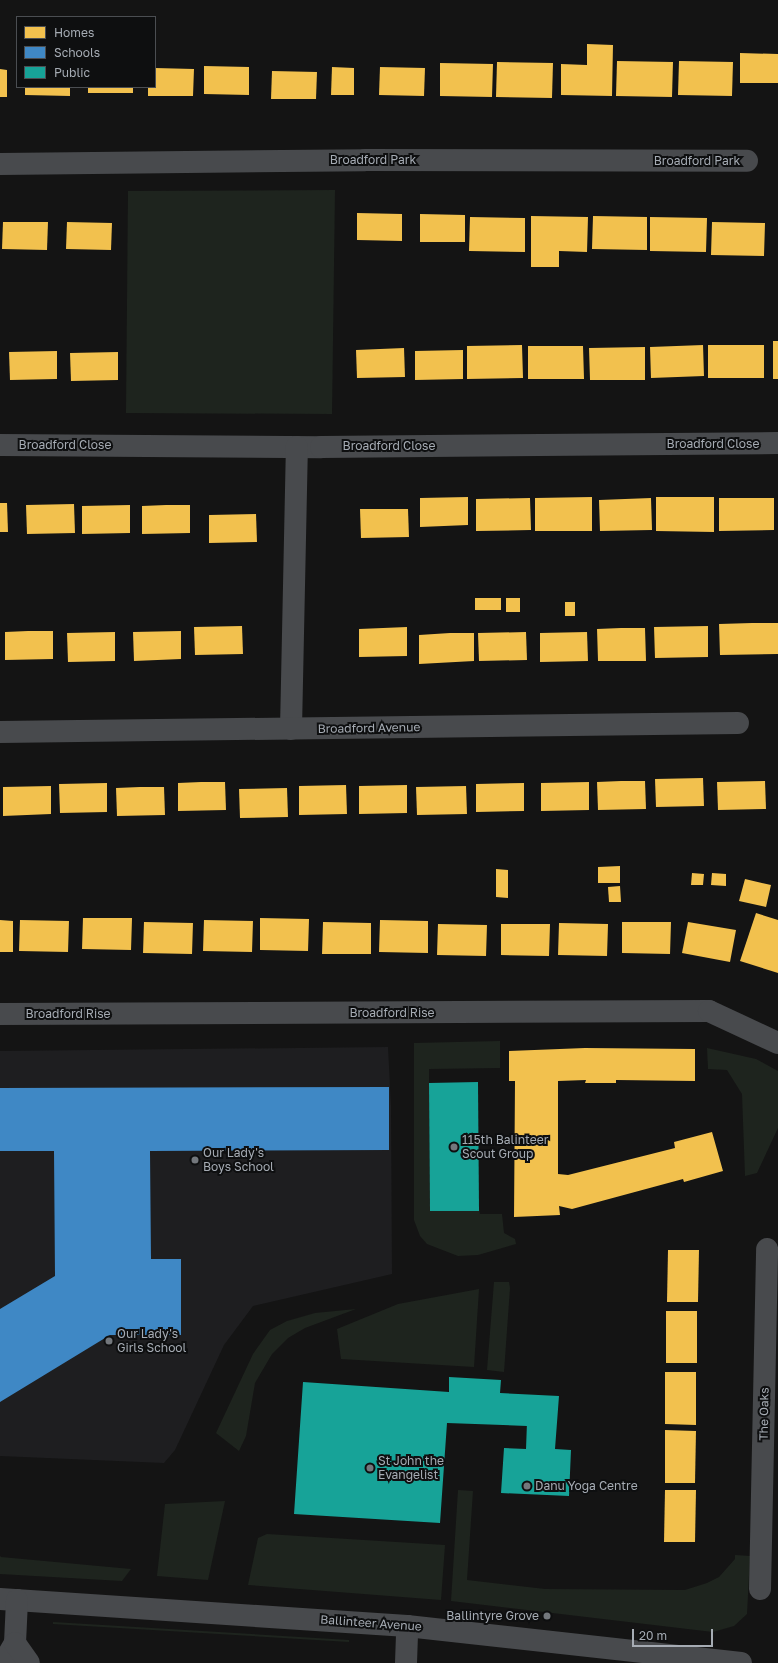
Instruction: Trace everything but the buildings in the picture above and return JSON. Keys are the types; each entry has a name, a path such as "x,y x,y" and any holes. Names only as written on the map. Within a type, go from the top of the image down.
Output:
{"street":[{"name":"Broadford Park","path":"0,164 357,160 747,161"},
{"name":"Broadford Close","path":"0,445 297,447 778,443"},
{"path":"291,729 297,447"},
{"name":"Broadford Avenue","path":"0,732 738,723"},
{"name":"Broadford Rise","path":"0,1014 709,1011 778,1043"},
{"name":"The Oaks","path":"760,1589 770,1547 772,1281 767,1249"},
{"path":"9,1600 15,1643 29,1663"},
{"name":"Ballinteer Avenue","path":"9,1600 407,1626 741,1663"},
{"path":"406,1663 407,1626"},
{"path":"3,1663 15,1643"}],"shaded area":[{"path":"335,190 332,414 126,413 128,191"},
{"path":"500,1041 500,1068 429,1069 430,1208 479,1208 480,1214 502,1214 504,1233 515,1239 516,1244 478,1255 458,1256 427,1244 420,1236 414,1220 414,1043"},
{"name":"Our Lady's Boys School","path":"388,1047 391,1106 392,1274 253,1306 224,1345 175,1450 164,1463 0,1456 0,1051"},
{"path":"707,1048 756,1059 778,1071 778,1128 757,1173 745,1176 742,1094 727,1070 708,1069"},
{"path":"494,1282 509,1282 510,1288 504,1372 487,1370"},
{"path":"479,1289 474,1367 341,1359 337,1329 398,1304"},
{"path":"356,1309 305,1328 288,1338 272,1354 255,1383 246,1436 239,1451 216,1433 253,1354 270,1330 287,1321 315,1313"},
{"path":"458,1490 473,1491 467,1580 545,1589 685,1590 707,1583 719,1577 735,1559 735,1555 750,1556 747,1614 734,1626 713,1632 451,1601"},
{"path":"225,1501 208,1580 157,1576 165,1504"},
{"path":"267,1534 445,1545 441,1600 248,1585 258,1538"},
{"path":"0,1556 131,1569 122,1581 0,1574"},
{"path":"53,1622 349,1640 349,1642 53,1624"}],"place":[{"name":"115th Balinteer Scout Group","path":"454,1147"},
{"name":"Our Lady's Boys School","path":"195,1160"},
{"name":"Our Lady's Girls School","path":"109,1341"},
{"name":"St John the Evangelist","path":"370,1468"},
{"name":"Danu Yoga Centre","path":"527,1486"},
{"name":"Ballintyre Grove","path":"547,1616"}]}
